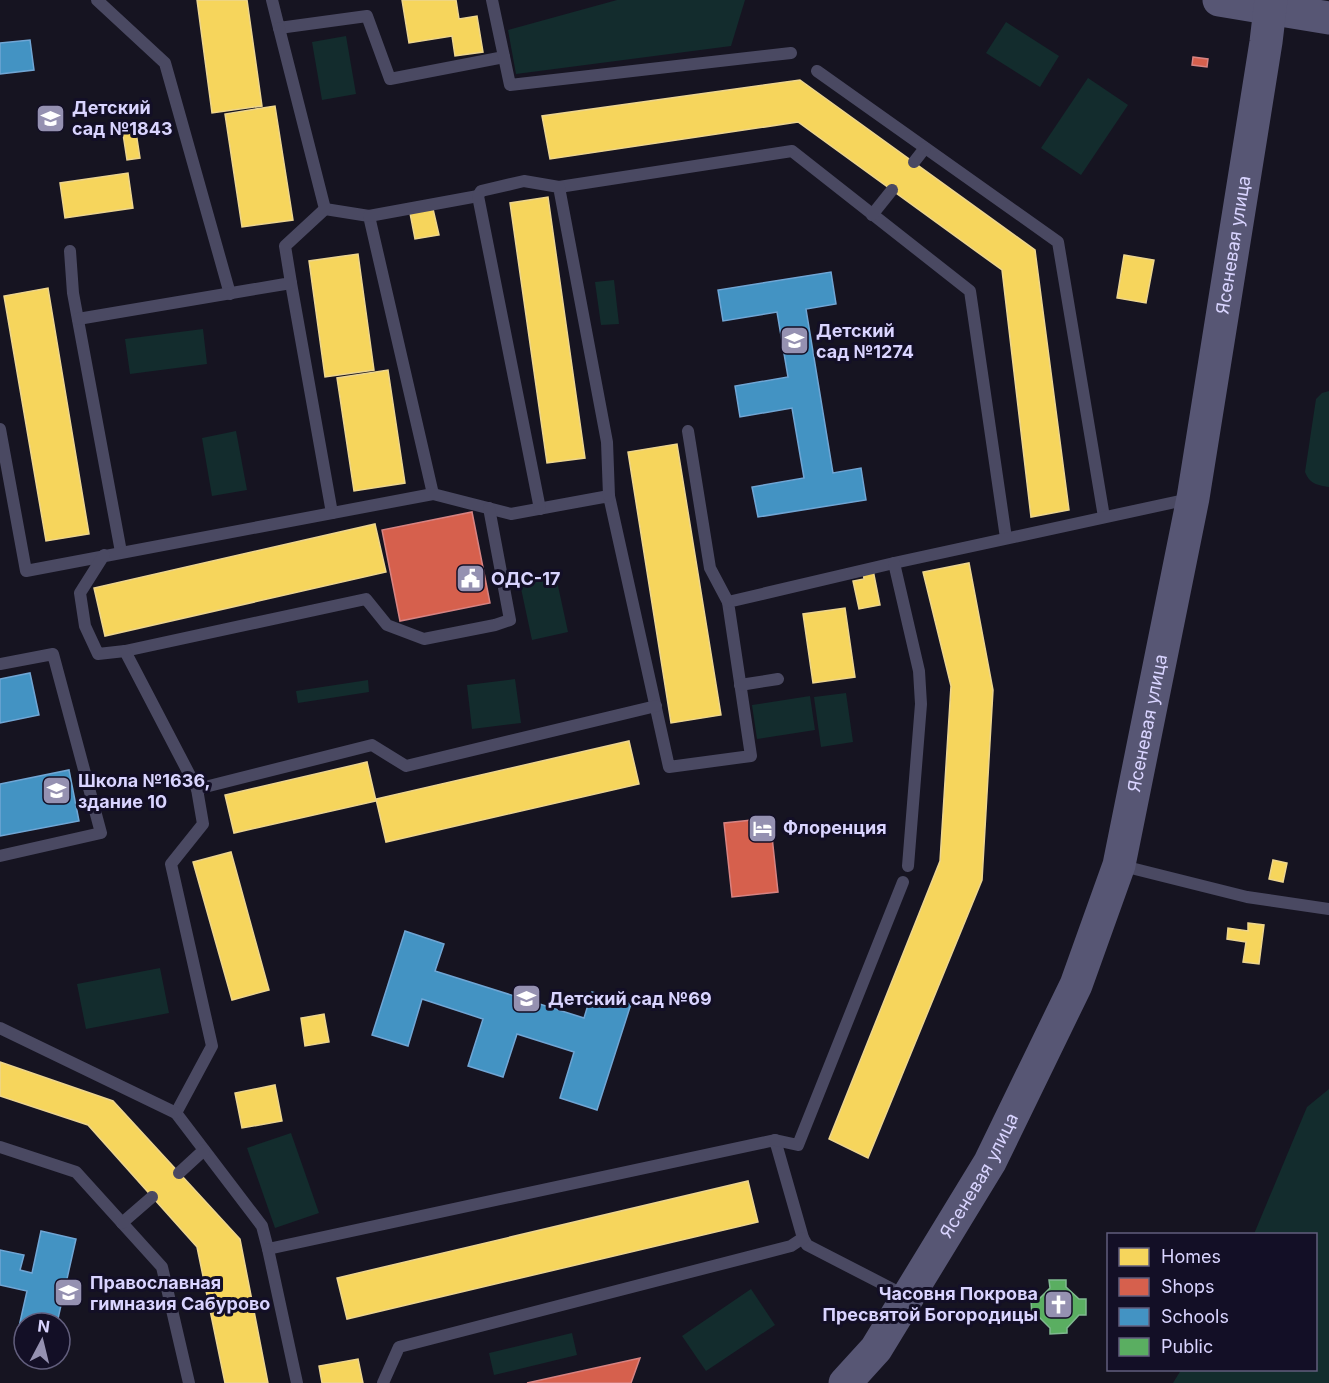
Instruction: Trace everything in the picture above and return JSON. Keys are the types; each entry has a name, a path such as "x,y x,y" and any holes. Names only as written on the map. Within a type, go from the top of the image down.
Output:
{"main road":[{"path":"1219,0 1270,5 1329,18"},
{"name":"Ясеневая улица","path":"849,1382 876,1348 990,1162 1076,985 1119,866 1193,498 1270,5"}],"lane":[{"path":"97,0 165,63 230,294"},
{"path":"272,0 325,209"},
{"path":"492,0 510,85 791,53"},
{"path":"279,28 367,16 390,78 504,57"},
{"path":"817,71 1058,242 1104,518"},
{"path":"914,162 925,148"},
{"path":"540,509 478,196 481,191 524,181 559,187 792,151 970,291 1006,538"},
{"path":"559,187 607,442 609,496 669,767 751,756 728,602 710,568 688,431"},
{"path":"872,215 892,190"},
{"path":"325,209 369,216 478,196"},
{"path":"325,209 285,246 332,513"},
{"path":"369,216 433,494"},
{"path":"70,251 73,292 121,552"},
{"path":"78,319 291,283"},
{"path":"0,429 26,571 433,494 511,514 609,496"},
{"path":"728,602 894,563 1193,498"},
{"path":"104,555 80,592 85,626 98,654 125,651 366,599 387,625 424,639 510,620 489,508"},
{"path":"894,563 919,671 921,704 908,866"},
{"path":"125,651 197,789 203,824 171,864 212,1046 176,1113"},
{"path":"0,664 53,654 102,833 0,856"},
{"path":"741,685 778,679"},
{"path":"197,789 372,745 406,766 656,706"},
{"path":"1119,866 1247,897 1329,909"},
{"path":"268,1249 775,1140 798,1145 903,882"},
{"path":"0,1028 176,1113 262,1226 297,1383"},
{"path":"775,1140 807,1245 908,1297"},
{"path":"0,1147 76,1172 162,1267 189,1383"},
{"path":"179,1173 204,1150"},
{"path":"122,1224 152,1197"},
{"path":"383,1383 399,1347 791,1246 803,1238"}],"green space":[{"path":"617,0 745,0 731,46 516,74 508,30"},
{"path":"1006,22 1059,56 1040,87 986,53"},
{"path":"346,36 356,94 322,100 312,42"},
{"path":"1088,78 1128,105 1081,175 1041,148"},
{"path":"614,280 619,324 601,325 595,282"},
{"path":"203,329 207,364 130,374 125,339"},
{"path":"1329,391 1329,487 1314,483 1305,472 1316,399 1322,393"},
{"path":"236,431 247,490 212,496 202,438"},
{"path":"555,572 568,632 532,640 519,579"},
{"path":"515,679 521,723 472,729 467,685"},
{"path":"368,680 369,692 298,703 296,691"},
{"path":"846,693 853,742 821,747 814,697"},
{"path":"810,696 815,730 757,739 752,705"},
{"path":"160,968 169,1013 86,1029 77,984"},
{"path":"1329,1089 1329,1383 1173,1383 1180,1371 1317,1371 1317,1233 1254,1233 1307,1107"},
{"path":"291,1133 319,1213 275,1228 247,1148"},
{"path":"751,1289 775,1325 706,1371 682,1336"},
{"path":"572,1333 577,1355 494,1375 489,1353"}],"building: Homes":[{"path":"197,0 247,0 262,106 212,113"},
{"path":"402,0 456,0 459,19 477,16 483,52 455,56 452,36 409,43"},
{"path":"800,80 1035,250 1069,510 1031,517 1002,270 798,122 550,159 542,116"},
{"path":"275,106 293,220 242,227 225,114"},
{"path":"136,132 140,158 127,160 123,134"},
{"path":"128,173 133,208 65,218 60,183"},
{"path":"548,197 585,458 547,463 510,203"},
{"path":"433,209 439,235 415,239 410,213"},
{"path":"358,254 374,370 325,377 309,261"},
{"path":"1124,255 1154,260 1146,303 1117,298"},
{"path":"48,288 89,534 46,541 4,296"},
{"path":"388,370 405,483 354,491 337,378"},
{"path":"677,444 721,715 671,723 628,452"},
{"path":"375,524 386,572 105,636 94,588"},
{"path":"969,563 993,690 982,880 868,1158 829,1139 940,861 951,686 923,572"},
{"path":"873,570 880,605 859,609 853,581 864,579 863,572"},
{"path":"845,608 855,677 813,683 803,614"},
{"path":"629,741 639,784 386,842 376,799"},
{"path":"367,762 376,801 234,833 225,795"},
{"path":"231,852 269,990 232,1000 193,862"},
{"path":"1273,860 1287,863 1283,882 1269,879"},
{"path":"1248,923 1264,925 1259,964 1243,962 1246,942 1227,939 1228,928 1248,931"},
{"path":"324,1014 329,1042 305,1046 301,1018"},
{"path":"0,1062 113,1101 240,1239 268,1383 225,1383 197,1247 88,1125 0,1096"},
{"path":"275,1085 282,1121 242,1128 235,1093"},
{"path":"748,1181 758,1222 347,1319 337,1278"},
{"path":"358,1359 363,1383 322,1383 319,1366"}],"building: Shops":[{"path":"1193,57 1208,59 1207,67 1192,65"},
{"path":"472,512 490,603 400,621 382,530"},
{"path":"770,818 778,892 732,897 724,823"},
{"path":"640,1358 631,1383 527,1383"}],"building: Schools":[{"path":"30,40 34,70 0,74 0,43"},
{"path":"831,272 836,304 806,309 833,473 861,468 866,500 758,517 752,487 804,478 792,408 740,417 735,386 788,377 777,312 723,321 718,290"},
{"path":"30,673 39,715 0,723 0,679"},
{"path":"69,770 79,821 0,836 0,784"},
{"path":"405,931 444,944 435,971 584,1018 592,992 631,1004 597,1110 560,1098 574,1052 517,1034 503,1077 468,1066 483,1019 422,999 408,1046 372,1035"},
{"path":"41,1231 76,1239 60,1311 23,1311 27,1291 0,1285 0,1250 24,1255 20,1270 32,1273"}],"building: Public":[{"name":"Часовня Покрова Пресвятой Богородицы","path":"1049,1280 1066,1280 1066,1287 1079,1299 1086,1299 1086,1315 1079,1315 1067,1328 1067,1333 1050,1334 1050,1328 1038,1316 1032,1317 1031,1300 1038,1300 1050,1288"}],"place":[{"name":"Детский сад №1843","path":"51,118"},
{"name":"Детский сад №1274","path":"795,341"},
{"name":"ОДС-17","path":"470,579"},
{"name":"Школа №1636, здание 10","path":"57,791"},
{"name":"Флоренция","path":"762,828"},
{"name":"Детский сад №69","path":"527,999"},
{"name":"Православная гимназия Сабурово","path":"69,1293"},
{"name":"Часовня Покрова Пресвятой Богородицы","path":"1059,1304"}]}
